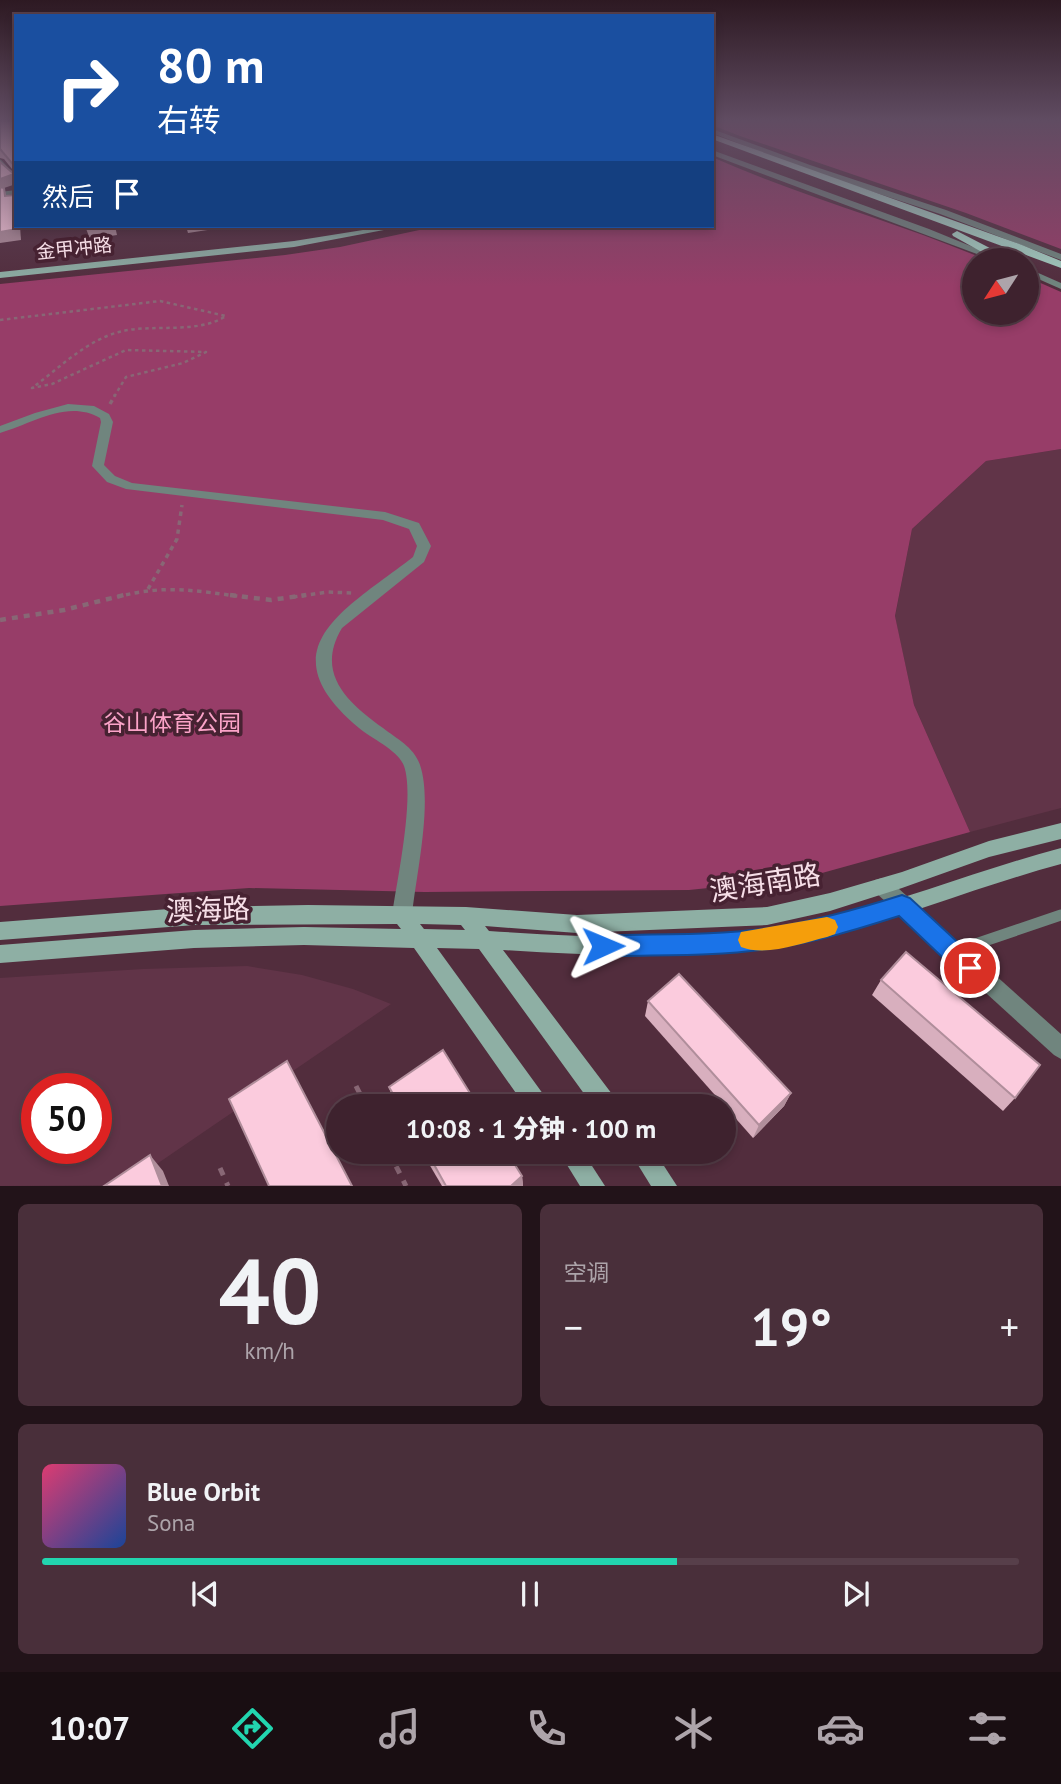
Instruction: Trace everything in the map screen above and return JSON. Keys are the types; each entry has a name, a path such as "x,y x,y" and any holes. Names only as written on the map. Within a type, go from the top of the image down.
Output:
{"main road":[{"path":"792,176 991,248"},
{"path":"818,176 1061,262"},
{"name":"金甲冲路","path":"0,269 262,243 361,228"},
{"name":"金甲冲路","path":"0,275 294,244 389,228"},
{"path":"957,234 982,248"},
{"path":"1001,234 1061,262"},
{"path":"1040,268 1061,277"},
{"name":"澳海南路","path":"466,916 578,924 767,916 882,887 989,849 1061,831"},
{"path":"484,940 580,946 697,944 774,938 842,924 1004,871 1061,856"},
{"path":"402,915 529,1094"},
{"name":"澳海路","path":"0,932 195,916 466,916"},
{"path":"466,916 598,1094"},
{"name":"澳海路","path":"0,954 194,939 304,936 484,940"},
{"path":"579,1164 594,1185"},
{"path":"650,1164 666,1185"}],"street":[{"path":"771,176 973,248"},
{"path":"834,176 1001,234"},
{"path":"1040,277 1061,286"},
{"path":"0,430 71,407 91,408 101,412 107,422 98,466 102,473 130,486 179,494 385,516 414,526 424,546 419,559 337,624 326,636 323,652 324,672 345,706 400,749 411,763 415,799 402,915"},
{"path":"882,887 1061,1048"}],"lane":[{"path":"952,952 1061,915"}],"path":[{"path":"0,320 160,301 226,316 213,322 112,333 100,338 32,388 52,384 126,350 206,352 183,363 126,377 115,400 101,412"},
{"path":"148,589 177,542 183,507 179,494"},
{"path":"0,620 64,610 148,589 171,588 271,600 346,591 368,600"},
{"path":"356,1086 360,1094"},
{"path":"395,1164 406,1185"},
{"path":"220,1168 228,1185"}],"shaded area":[{"path":"1061,449 1061,808 970,832 914,705 895,617 912,529 986,461"},
{"path":"247,966 302,975 353,989 391,1004 126,1185 0,1186 0,978"}],"green space":[{"name":"谷山体育公园","path":"714,176 759,176 962,250 962,326 1040,326 1040,283 1061,292 1061,449 986,461 912,529 895,616 914,705 970,832 804,878 689,890 425,892 249,888 0,906 0,284 340,247 429,228 714,228"},
{"path":"858,176 1061,176 1061,249"}],"building":[{"path":"0,187 4,188 5,196 14,195 14,228 17,229 0,232"},
{"path":"906,952 1040,1065 1015,1098 881,980"},
{"path":"679,974 791,1093 759,1125 736,1099 736,1094 731,1094 648,1001"},
{"path":"443,1050 470,1094 393,1094 389,1087"},
{"path":"287,1061 326,1136 326,1164 341,1164 352,1186 269,1186 229,1099"},
{"path":"150,1155 162,1186 104,1186"},
{"path":"434,1164 514,1164 522,1176 511,1186 446,1186"}],"slow traffic":[{"path":"749,940 774,938 827,927"}],"route":[{"path":"603,946 697,944 774,938 842,924 902,905 970,968"}]}
